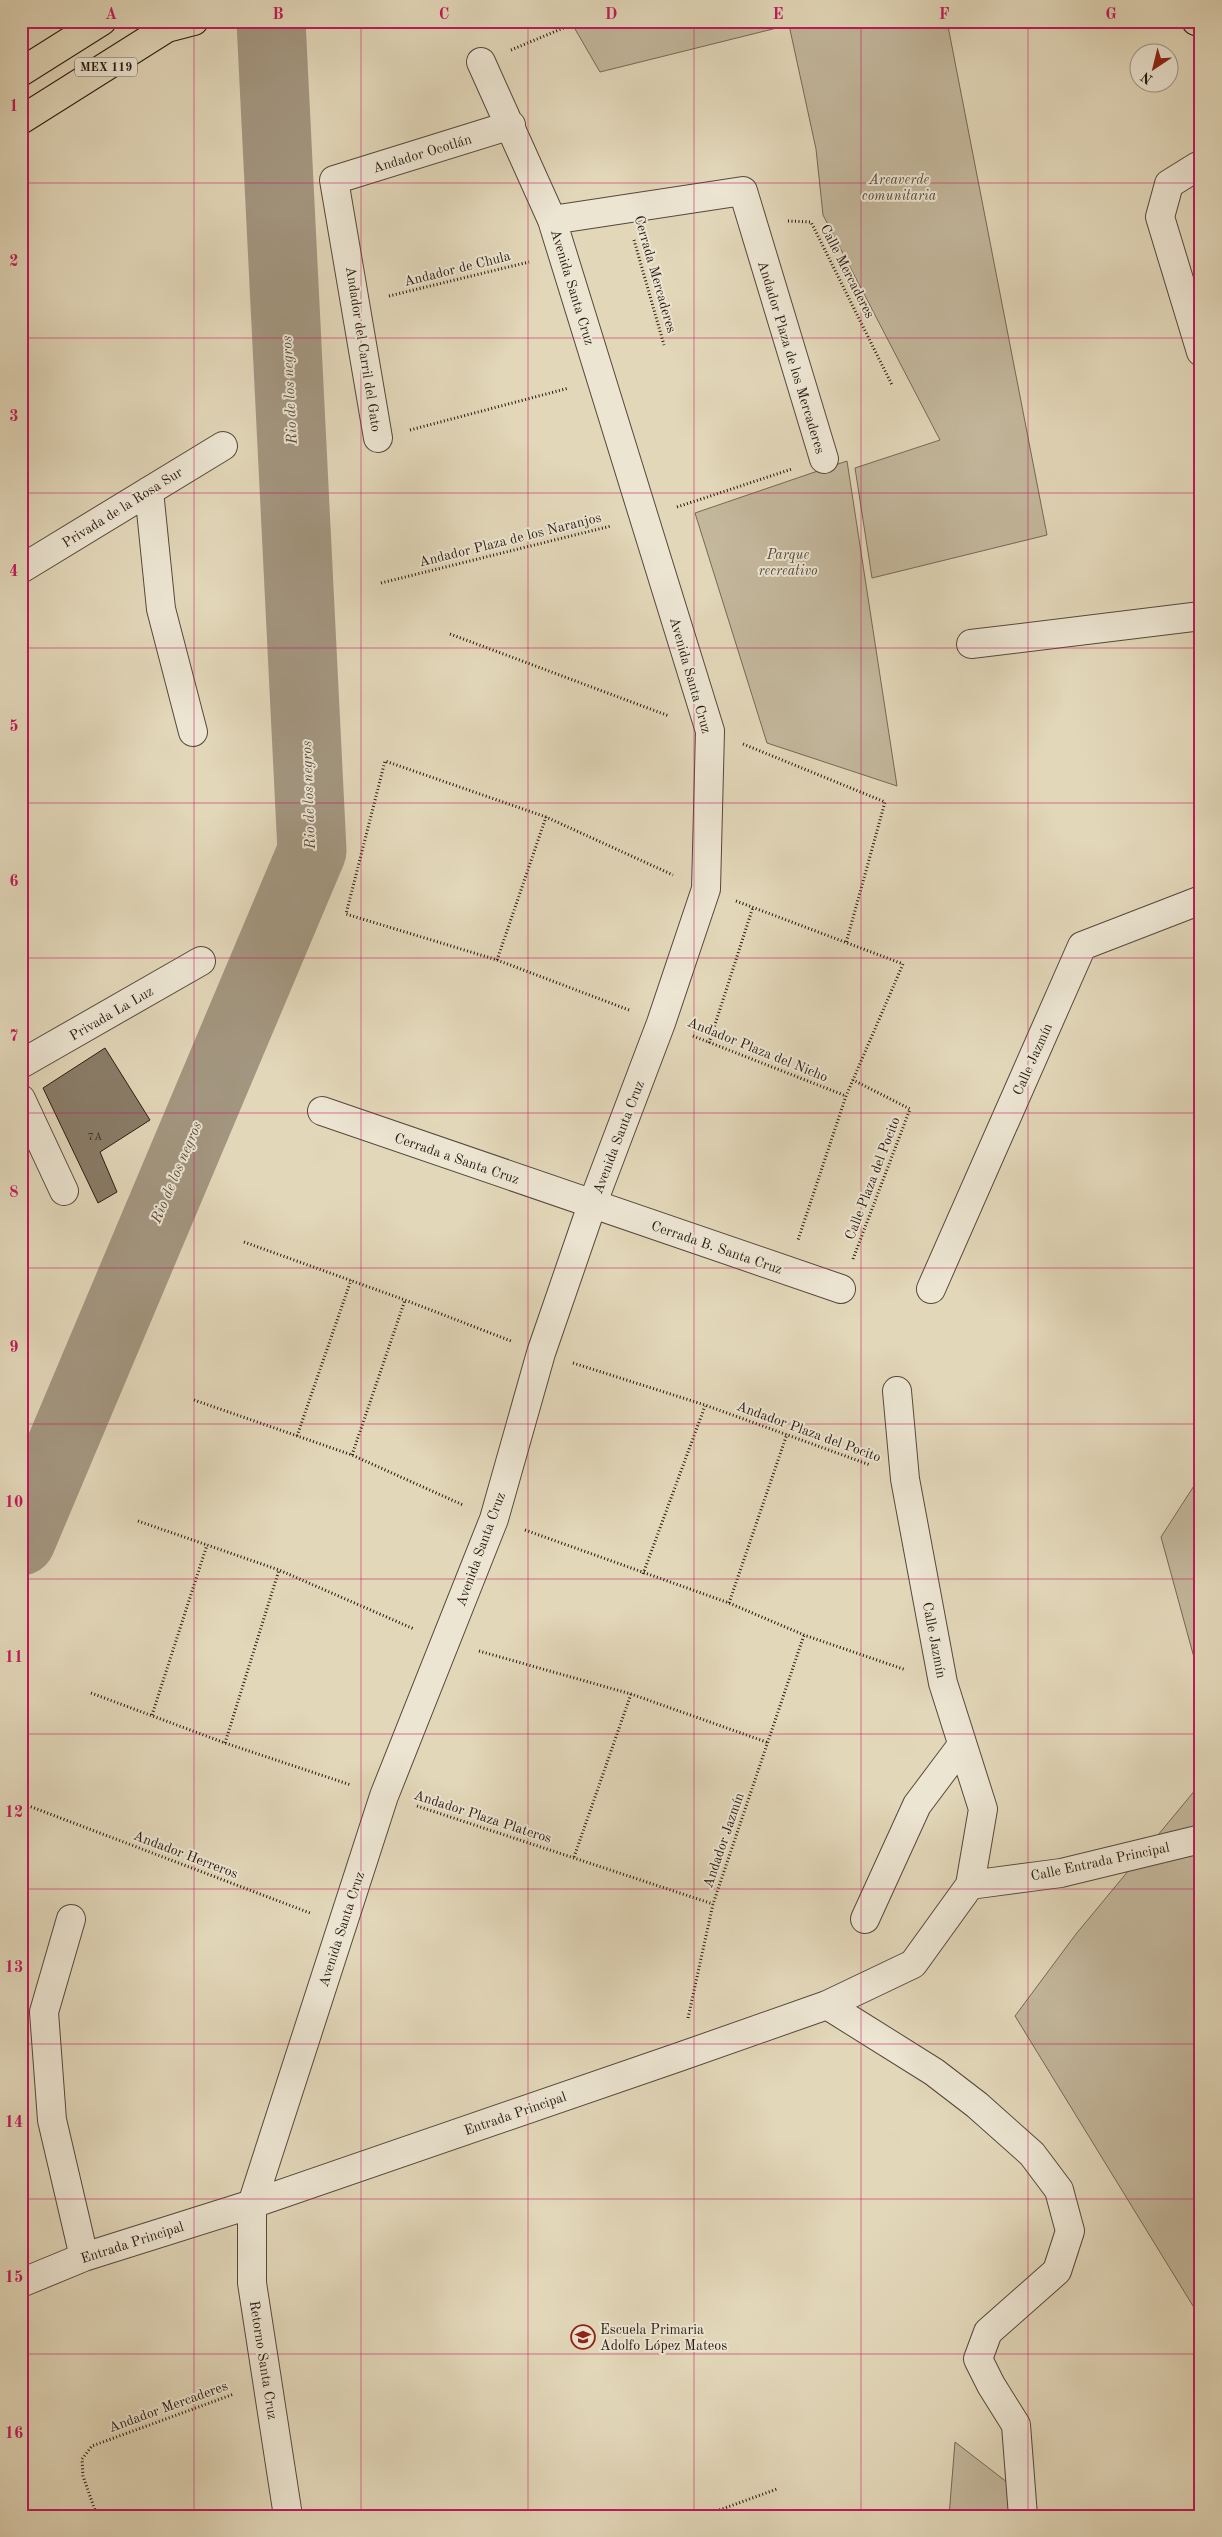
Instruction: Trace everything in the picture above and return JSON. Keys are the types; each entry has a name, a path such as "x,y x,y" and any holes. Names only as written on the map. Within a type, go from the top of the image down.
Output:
{"main road":[{"name":"MEX 119","path":"21,72 102,21"},
{"name":"MEX 119","path":"21,120 166,25 194,21"},
{"path":"1196,21 1201,23"}],"street":[{"name":"Avenida Santa Cruz","path":"252,2204 384,1796 494,1519 540,1353 592,1205 661,1023 706,890 710,730 552,220 481,62"},
{"name":"Andador Ocotlán","path":"334,180 511,126"},
{"path":"1201,167 1198,166 1169,184 1160,217 1201,352"},
{"name":"Andador del Carril del Gato","path":"334,180 357,304 378,438"},
{"name":"Andador Plaza de los Mercaderes","path":"625,209 742,191 824,459"},
{"path":"552,220 625,209"},
{"name":"Privada de la Rosa Sur","path":"21,569 223,446"},
{"path":"149,491 161,609 193,732"},
{"path":"971,644 1201,616"},
{"name":"Calle Jazmín","path":"931,1289 1082,946 1201,900"},
{"name":"Privada La Luz","path":"21,1064 201,961"},
{"path":"21,1100 64,1191"},
{"name":"Cerrada a Santa Cruz","path":"322,1111 592,1205"},
{"name":"Cerrada B. Santa Cruz","path":"592,1205 841,1289"},
{"name":"Calle Jazmín","path":"897,1391 905,1479 943,1683 983,1809 970,1885"},
{"path":"865,1919 917,1805 962,1745"},
{"name":"Calle Entrada Principal","path":"970,1885 1061,1873 1201,1840"},
{"name":"Entrada Principal","path":"21,2283 84,2257 252,2204 827,2005 913,1964 970,1885"},
{"path":"71,1919 44,2012 52,2120 84,2257"},
{"path":"827,2005 934,2072 977,2105 1032,2154 1059,2190 1070,2231 1058,2271 988,2332 978,2359 991,2386 1016,2425 1023,2516"},
{"name":"Retorno Santa Cruz","path":"252,2204 252,2283 288,2516"}],"path":[{"path":"481,62 580,21"},
{"name":"Cerrada Mercaderes","path":"625,209 664,345"},
{"name":"Calle Mercaderes","path":"750,221 811,222 892,385"},
{"name":"Andador de Chula","path":"357,304 562,253"},
{"name":"Andador del Carril del Gato","path":"378,438 601,380"},
{"name":"Andador Plaza de los Mercaderes","path":"644,518 824,459"},
{"name":"Andador Plaza de los Naranjos","path":"381,583 644,518"},
{"path":"450,634 710,730 885,802 846,943"},
{"name":"Andador Plaza del Nicho","path":"546,817 385,761 346,914 497,960 846,1096"},
{"path":"497,960 546,817 706,890 903,964 846,1096 787,1271"},
{"path":"709,1042 753,907"},
{"name":"Calle Plaza del Pocito","path":"841,1289 910,1108 853,1080"},
{"name":"Andador Plaza del Pocito","path":"244,1242 405,1300 540,1353 705,1405 905,1479"},
{"path":"297,1436 351,1280"},
{"path":"352,1455 405,1300"},
{"path":"194,1400 352,1455 494,1519 643,1574 729,1603 804,1635 943,1683"},
{"path":"643,1574 705,1405"},
{"path":"729,1603 787,1434"},
{"path":"138,1521 278,1570 445,1642 630,1694 769,1743"},
{"path":"152,1715 206,1545"},
{"path":"225,1742 278,1570"},
{"name":"Andador Jazmín","path":"679,2057 713,1904 804,1635"},
{"name":"Andador Plaza Plateros","path":"92,1693 225,1742 713,1904"},
{"path":"574,1857 630,1694"},
{"name":"Andador Herreros","path":"21,1803 342,1926"},
{"name":"Andador Mercaderes","path":"97,2516 83,2476 82,2459 92,2446 268,2382"},
{"path":"703,2516 777,2488"}],"green space":[{"name":"Areaverde comunitaria","path":"597,21 947,21 1047,535 872,578 855,468 940,440 823,215 816,149 789,25 600,72 575,29"},
{"name":"Parque recreativo","path":"847,461 897,786 767,743 695,513"},
{"path":"1201,1475 1201,1683 1161,1537"},
{"path":"1201,1783 1201,2319 1015,2016 1076,1934"},
{"path":"955,2442 1034,2503 1035,2516 949,2516"}],"building":[{"path":"105,1048 150,1120 100,1152 117,1192 98,1203 43,1088"}],"waterway":[{"name":"Rio de los negros","path":"21,1541 312,851 271,21"}],"place":[{"name":"Escuela Primaria Adolfo López Mateos","path":"583,2337"}]}
